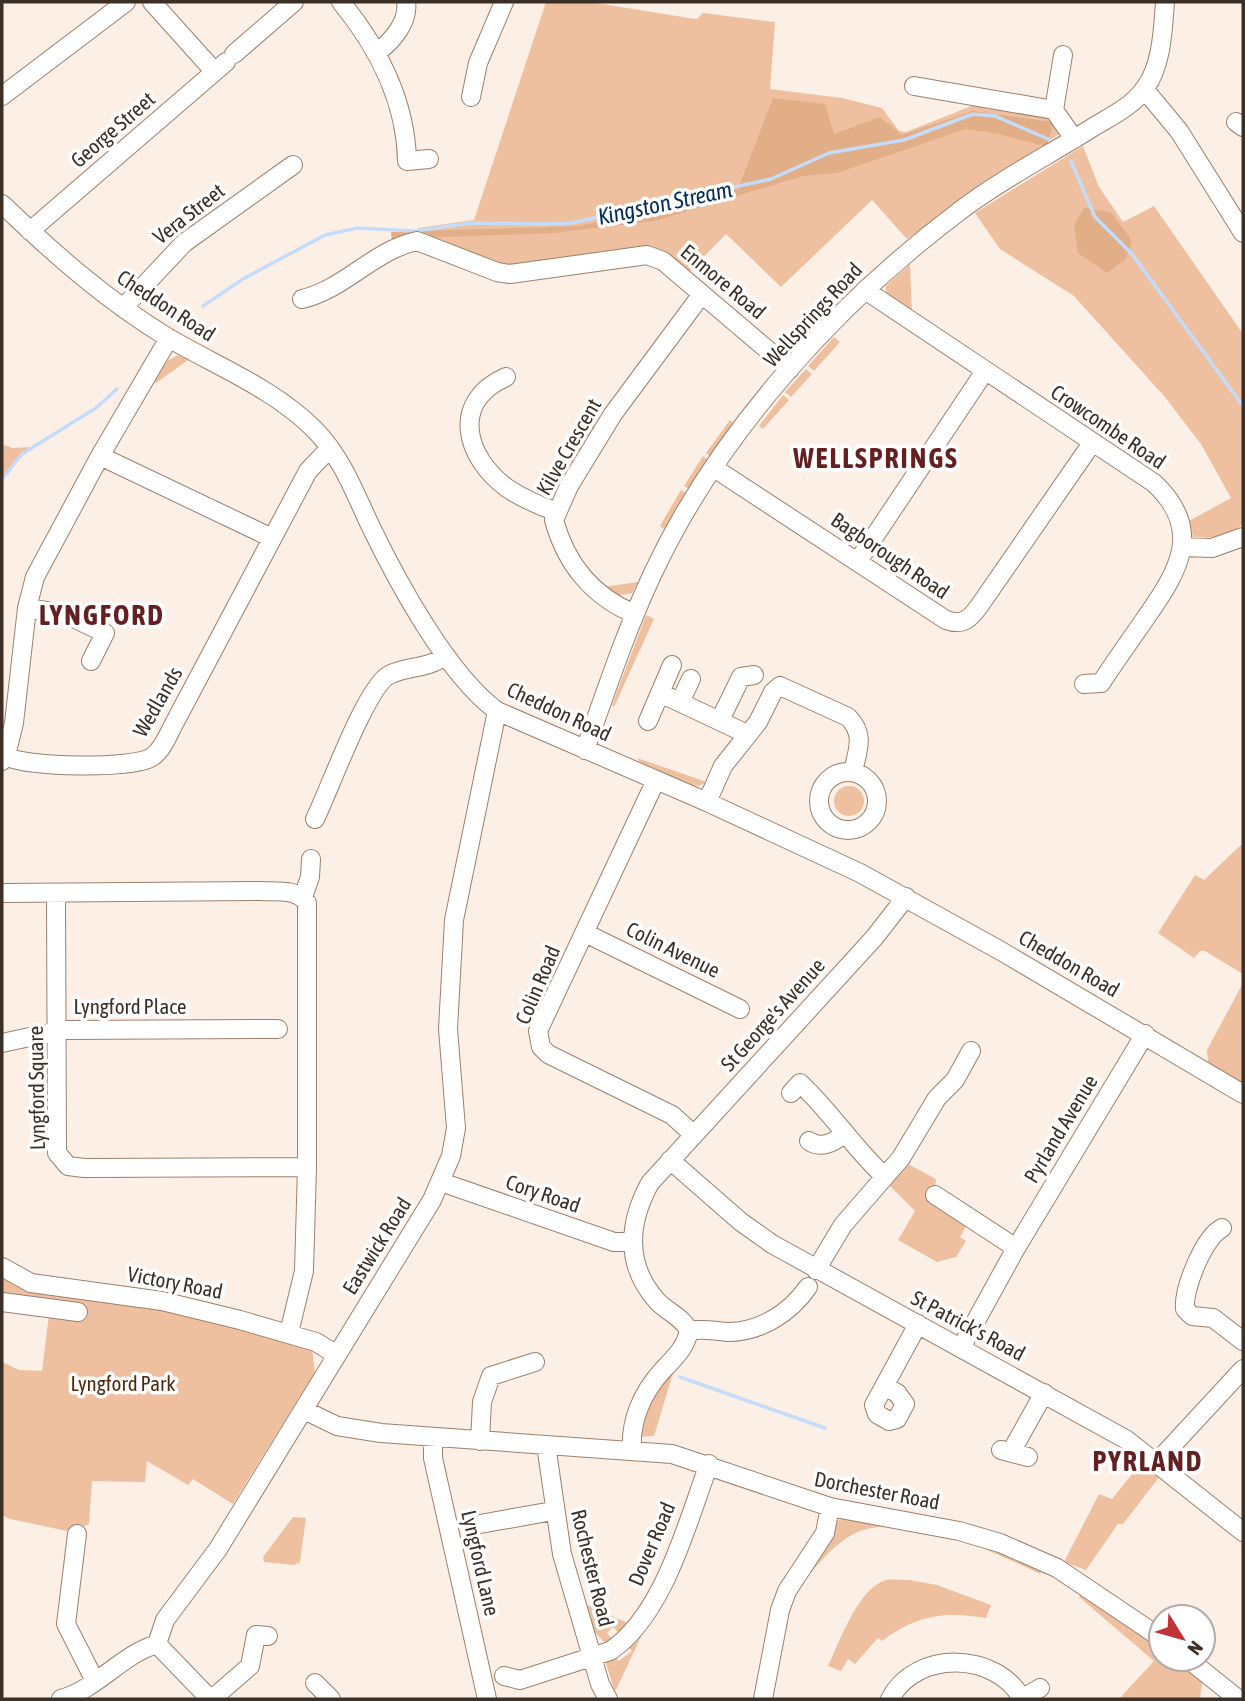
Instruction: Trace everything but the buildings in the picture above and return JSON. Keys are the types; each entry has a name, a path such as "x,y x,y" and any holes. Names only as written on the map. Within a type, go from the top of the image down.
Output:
{"street":[{"path":"2,96 125,2"},
{"path":"152,2 225,62"},
{"name":"George Street","path":"30,232 294,2"},
{"path":"341,2 377,52 400,114 400,162 429,159"},
{"path":"377,52 396,33 407,13 406,2"},
{"path":"468,87 504,2"},
{"path":"1165,2 1155,67 1144,90 1179,131 1243,233"},
{"path":"1063,55 1054,110 1074,139"},
{"path":"914,86 946,99 1054,110"},
{"name":"Wellsprings Road","path":"585,750 635,614 660,560 713,468 790,369 865,290 964,207 1129,104 1144,90"},
{"name":"Vera Street","path":"123,308 184,243 293,165"},
{"name":"Cheddon Road","path":"2,204 30,232 123,308 296,412 330,448 348,477 381,548 445,656 470,688 497,711 707,802 906,897 1145,1034 1243,1094"},
{"name":"Enmore Road","path":"302,299 324,294 390,252 417,241 497,272 510,274 647,255 663,261 790,369"},
{"name":"Crowcombe Road","path":"865,290 1164,493 1180,519 1182,547 1174,578 1101,683 1084,684"},
{"name":"Kilve Crescent","path":"635,614 616,606 585,581 557,531 556,512 613,414 702,294"},
{"name":"Wedlands","path":"169,338 100,456 35,577 27,608 14,723 4,758 24,764 42,765 142,761 153,756 161,748 308,471 330,448"},
{"path":"858,561 985,371"},
{"path":"495,377 470,410 468,425 483,463 508,488 556,512"},
{"name":"Bagborough Road","path":"713,468 946,620 960,623 969,620 1092,443"},
{"path":"100,456 272,538"},
{"path":"1182,547 1212,548 1243,537"},
{"path":"27,608 65,614 108,627 91,662"},
{"path":"315,819 360,718 383,680 391,674 425,668 445,656"},
{"path":"648,721 672,665"},
{"path":"720,720 741,677 754,675"},
{"path":"680,702 691,679"},
{"path":"707,802 723,766 758,722 776,688 787,687 848,718 855,725 861,742 853,772"},
{"path":"660,693 747,734"},
{"name":"Eastwick Road","path":"157,1644 165,1620 208,1566 441,1182 451,1156 456,1128 448,1030 450,946 461,876 497,711"},
{"name":"Colin Road","path":"656,780 538,1031 541,1047 548,1054 672,1115 694,1135"},
{"path":"303,897 310,877 311,859"},
{"path":"2,893 260,891 288,892 303,897 307,903 307,1167 304,1271 289,1333"},
{"name":"Lyngford Square","path":"56,893 57,1153 68,1166 155,1169 307,1167"},
{"name":"St George's Avenue","path":"631,1242 641,1198 670,1160 874,938 906,897"},
{"name":"Colin Avenue","path":"585,933 740,1009"},
{"name":"Lyngford Place","path":"2,1043 58,1031 259,1021 278,1028"},
{"name":"Pyrland Avenue","path":"961,1348 1016,1248 1145,1034"},
{"path":"816,1270 843,1224 907,1150 932,1106 971,1062"},
{"path":"796,1088 826,1107 843,1134 884,1176"},
{"path":"809,1141 816,1146 823,1145 843,1134"},
{"name":"St Patrick's Road","path":"670,1160 741,1222 816,1270 1128,1440 1243,1532"},
{"name":"Cory Road","path":"441,1182 614,1242 631,1242"},
{"path":"934,1195 1016,1248"},
{"path":"1222,1228 1208,1240 1185,1292 1185,1309 1192,1315 1213,1318 1243,1341"},
{"path":"631,1242 646,1286 669,1313 682,1320 688,1331 681,1351 644,1395 634,1422 632,1450"},
{"name":"Victory Road","path":"2,1267 31,1283 162,1301 289,1333 316,1342 337,1355"},
{"path":"688,1331 729,1332 758,1326 780,1316 787,1299 808,1287"},
{"path":"2,1302 67,1315"},
{"path":"884,1387 918,1324"},
{"path":"480,1441 482,1402 491,1376 535,1362"},
{"path":"1157,1462 1243,1369"},
{"path":"1013,1453 1044,1393"},
{"name":"Dorchester Road","path":"304,1410 337,1426 480,1441 672,1454 709,1464 794,1497 830,1507 959,1531 1000,1543 1057,1568 1147,1629"},
{"name":"Lyngford Lane","path":"433,1437 433,1458 488,1699"},
{"name":"Rochester Road","path":"546,1445 553,1511 572,1594 608,1699"},
{"name":"Dover Road","path":"504,1676 520,1680 592,1657 621,1644 651,1605 683,1536 709,1464"},
{"path":"763,1699 780,1610 787,1591 825,1533 830,1507"},
{"path":"480,1524 553,1511"},
{"path":"81,1543 66,1624 95,1681"},
{"path":"61,1699 95,1681 134,1652 157,1644 211,1699 250,1666 256,1635 268,1636"},
{"path":"890,1699 906,1679 921,1670 965,1662 994,1672 1023,1699 1040,1688"},
{"path":"1202,1673 1225,1695"}],"green space":[{"path":"546,2 590,2 697,19 703,13 775,22 770,89 842,98 882,108 899,131 906,132 974,105 1047,117 1058,122 1059,134 907,239 872,200 781,287 726,234 687,274 665,255 508,270 422,238 418,228 474,220"},
{"path":"1083,146 1099,187 1123,222 1154,206 1243,334 1243,524 1225,537 1193,537 1189,521 1231,498 1201,444 1164,396 1074,296 1000,249 975,213"},
{"path":"910,264 912,314 886,296 886,286"},
{"path":"834,337 840,342 814,371 808,366"},
{"path":"178,355 188,360 156,383 154,381 167,361"},
{"path":"806,369 812,374 791,397 785,392"},
{"path":"783,395 789,400 763,429 759,426"},
{"path":"730,420 735,424 711,457 706,453"},
{"path":"591,422 595,425 572,463 569,456"},
{"path":"2,444 12,448 32,447 2,477"},
{"path":"703,456 708,460 689,489 684,486"},
{"path":"681,490 687,493 665,530 660,526"},
{"path":"638,582 632,593 615,596 603,587"},
{"path":"646,615 654,619 614,707 612,705"},
{"path":"637,758 707,782 699,786 691,785 640,762"},
{"path":"849,786 860,790 864,801 860,812 849,816 838,812 834,801 838,790"},
{"path":"1243,843 1243,974 1205,951 1200,951 1194,958 1158,933 1195,875 1204,880"},
{"path":"1243,983 1243,1090 1208,1064 1207,1050"},
{"path":"902,1161 936,1179 934,1196 969,1221 960,1237 966,1241 956,1257 937,1262 898,1240 915,1211 886,1182"},
{"name":"Lyngford Park","path":"2,1273 158,1306 274,1336 312,1349 315,1372 233,1504 193,1479 188,1485 147,1461 145,1482 92,1481 89,1524 72,1532 10,1519 2,1515 2,1362 19,1370 42,1371 49,1314 2,1299"},
{"path":"674,1370 654,1436 639,1437 645,1404"},
{"path":"1142,1462 1160,1476 1123,1524 1118,1524 1086,1570 1064,1562 1099,1494 1112,1499"},
{"path":"293,1517 306,1518 300,1562 294,1565 264,1562 263,1557"},
{"path":"844,1517 907,1528 878,1527 849,1536 798,1586 836,1522"},
{"path":"931,1532 970,1539 1052,1573 1051,1575 1042,1571 1040,1574 1000,1555"},
{"path":"886,1580 909,1580 937,1585 991,1605 986,1618 944,1615 919,1620 882,1641 878,1638 855,1664 848,1659 841,1671 828,1666 851,1617 867,1593"},
{"path":"1082,1592 1147,1637 1147,1655 1079,1597"},
{"path":"585,1604 630,1624 620,1634 613,1627 607,1633 613,1640 605,1643 593,1630"},
{"path":"644,1630 616,1690 605,1660 613,1654 619,1661 632,1651 627,1645"},
{"path":"1147,1669 1147,1673 1193,1673 1202,1683 1200,1699 1119,1699"}],"shaded area":[{"path":"773,98 825,104 834,134 880,117 902,135 973,111 1053,122 1047,147 999,134 966,129 837,173 803,176 655,221 554,233 415,238 392,242 391,232 576,226 657,212 738,189"},
{"path":"1084,208 1111,212 1132,241 1126,259 1107,273 1078,253 1074,225"}],"waterway":[{"name":"Kingston Stream","path":"203,306 243,279 325,235 357,228 415,231 472,223 571,223 608,215 617,217 661,203 771,179 829,153 904,140 973,114 995,116 1048,139"},
{"name":"Kingston Stream","path":"1071,161 1095,217 1132,254 1243,406"},
{"name":"Kingston Stream","path":"177,318 190,312"},
{"name":"Kingston Stream","path":"2,479 22,454 96,408 117,389"},
{"path":"680,1377 825,1428"}],"district":[{"name":"WELLSPRINGS","path":"876,458"},
{"name":"LYNGFORD","path":"102,615"},
{"name":"PYRLAND","path":"1148,1461"}]}
